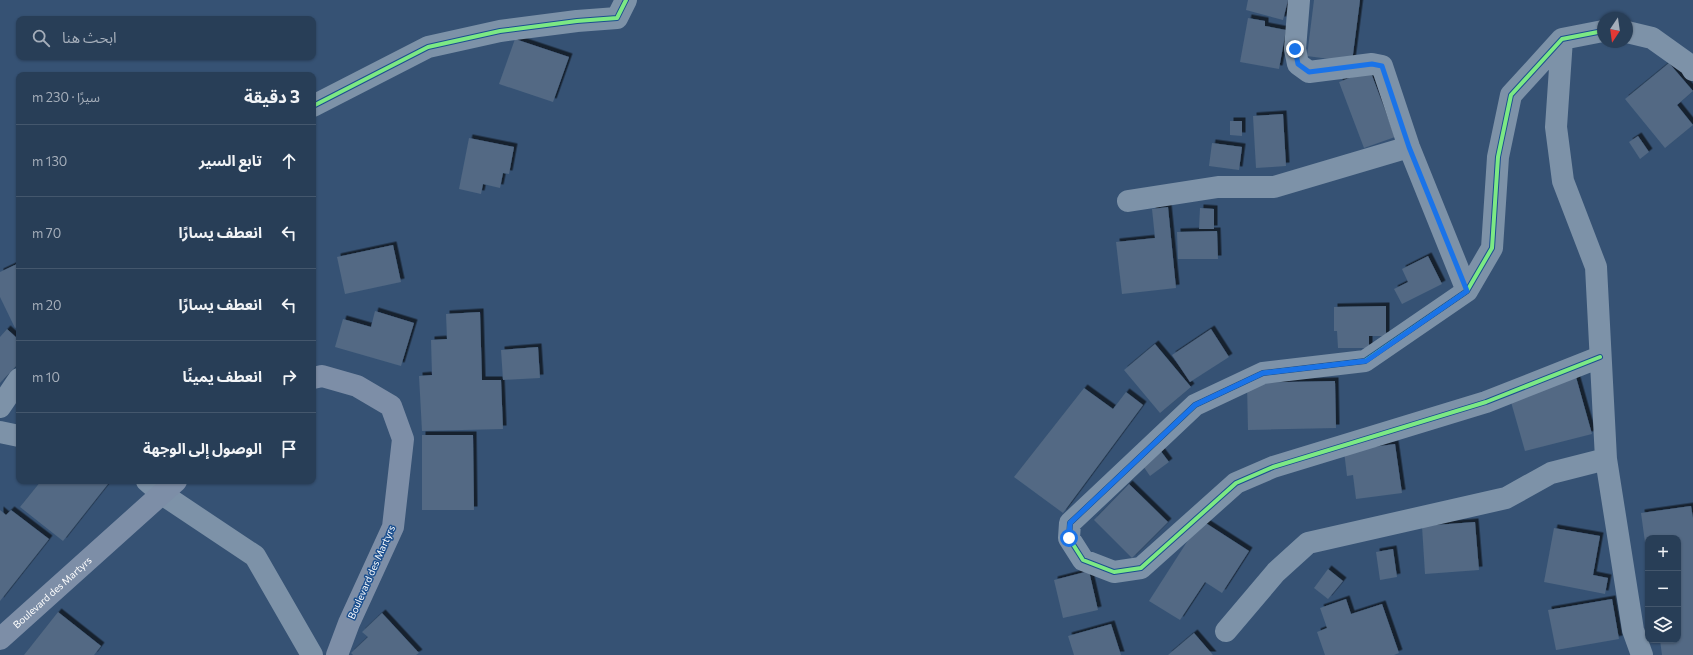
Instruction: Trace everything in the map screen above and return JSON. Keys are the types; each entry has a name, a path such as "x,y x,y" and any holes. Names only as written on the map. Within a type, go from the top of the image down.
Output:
{"main road":[{"name":"Boulevard des Martyrs","path":"316,377 322,376 357,386 391,406 403,439 393,527 336,654"},
{"name":"Boulevard des Martyrs","path":"0,639 162,485"}],"street":[{"path":"316,104 428,47 500,32 577,21 617,18 626,0"},
{"path":"1299,0 1295,49 1298,64 1309,72 1372,64 1382,66 1409,147 1467,291"},
{"path":"1597,32 1562,39 1511,95 1498,157 1492,248 1467,291 1366,361 1263,373 1195,405 1070,523 1069,538 1083,560 1114,572 1141,568 1236,483 1273,467 1486,402 1600,357"},
{"path":"1633,33 1652,38 1690,65 1693,70"},
{"path":"1562,39 1556,128 1564,181 1596,267 1606,459 1633,630 1642,655"},
{"path":"1128,201 1218,187 1274,187 1409,147"},
{"path":"0,407 16,383"},
{"path":"0,432 16,435"},
{"path":"1226,631 1276,572 1308,543 1506,498 1551,473 1606,459"},
{"path":"162,485 255,556 312,655"}],"building":[{"path":"1248,0 1288,0 1283,20 1246,10"},
{"path":"1314,0 1360,0 1352,62 1307,56"},
{"path":"1248,18 1265,21 1265,26 1286,30 1279,69 1240,62"},
{"path":"515,39 569,57 553,102 499,84"},
{"path":"1669,63 1693,91 1677,105 1693,125 1665,148 1625,99"},
{"path":"1370,70 1395,137 1364,148 1339,82"},
{"path":"1283,114 1286,166 1256,168 1253,116"},
{"path":"1230,121 1242,121 1242,136 1230,135"},
{"path":"1638,136 1649,152 1640,159 1629,142"},
{"path":"469,138 514,147 509,174 503,173 500,188 483,184 481,194 459,189"},
{"path":"1212,143 1242,147 1239,170 1209,166"},
{"path":"1168,207 1176,288 1122,294 1116,242 1155,238 1152,209"},
{"path":"1200,208 1214,209 1214,229 1199,229"},
{"path":"1217,231 1218,259 1178,259 1177,232"},
{"path":"393,245 401,282 345,294 337,257"},
{"path":"1428,256 1442,284 1402,304 1394,289 1408,282 1402,269"},
{"path":"16,264 15,328 0,297 0,272"},
{"path":"1386,306 1386,336 1369,336 1369,348 1338,348 1337,331 1334,331 1334,307"},
{"path":"375,311 414,323 401,366 335,347 343,319 371,327"},
{"path":"480,312 482,380 501,380 503,429 422,431 419,376 432,375 431,340 447,339 446,314"},
{"path":"7,329 16,337 16,366 0,383 0,337"},
{"path":"1211,329 1229,357 1190,382 1172,355"},
{"path":"1155,344 1191,387 1160,413 1124,370"},
{"path":"538,347 540,378 503,380 501,350"},
{"path":"1576,377 1592,434 1525,451 1509,395"},
{"path":"1335,381 1336,428 1248,430 1247,383"},
{"path":"1084,388 1113,409 1126,392 1143,405 1063,513 1014,477"},
{"path":"422,435 473,435 474,510 422,510"},
{"path":"1395,444 1402,493 1356,499 1353,475 1347,476 1344,451"},
{"path":"1160,450 1169,462 1150,476 1141,463"},
{"path":"39,484 108,484 63,541 20,507"},
{"path":"1129,484 1168,522 1132,558 1094,520"},
{"path":"1691,506 1693,518 1693,655 1662,655 1660,643 1681,643 1681,535 1645,535 1645,542 1641,513"},
{"path":"0,510 6,515 11,510 49,539 0,601"},
{"path":"1201,520 1249,551 1222,593 1205,582 1180,620 1149,601"},
{"path":"1475,522 1479,570 1425,574 1422,526"},
{"path":"1554,528 1600,536 1593,575 1608,578 1605,594 1544,582"},
{"path":"1393,549 1397,577 1380,580 1376,552"},
{"path":"1328,569 1343,581 1328,599 1314,588"},
{"path":"1089,571 1098,610 1063,618 1054,580"},
{"path":"1346,599 1351,614 1382,604 1399,653 1394,655 1325,655 1317,632 1327,628 1320,608"},
{"path":"1612,599 1619,639 1556,650 1548,610"},
{"path":"58,612 101,646 94,655 24,655"},
{"path":"382,613 419,653 416,655 353,655 351,653 368,637 362,632"},
{"path":"1111,624 1121,655 1074,655 1068,636"},
{"path":"1194,633 1213,655 1168,655"}],"cycle path":[{"path":"316,104 428,47 500,31 577,21 617,18 626,0"},
{"path":"1597,32 1562,39 1511,95 1498,157 1492,248 1467,291 1365,361 1263,373 1195,405 1070,523 1069,538 1083,560 1114,572 1141,568 1236,483 1273,467 1486,402 1600,357"}],"route":[{"path":"1069,538 1070,523 1195,405 1263,373 1366,361 1467,291 1409,147 1382,66 1372,64 1309,72 1298,64 1295,49"}]}
